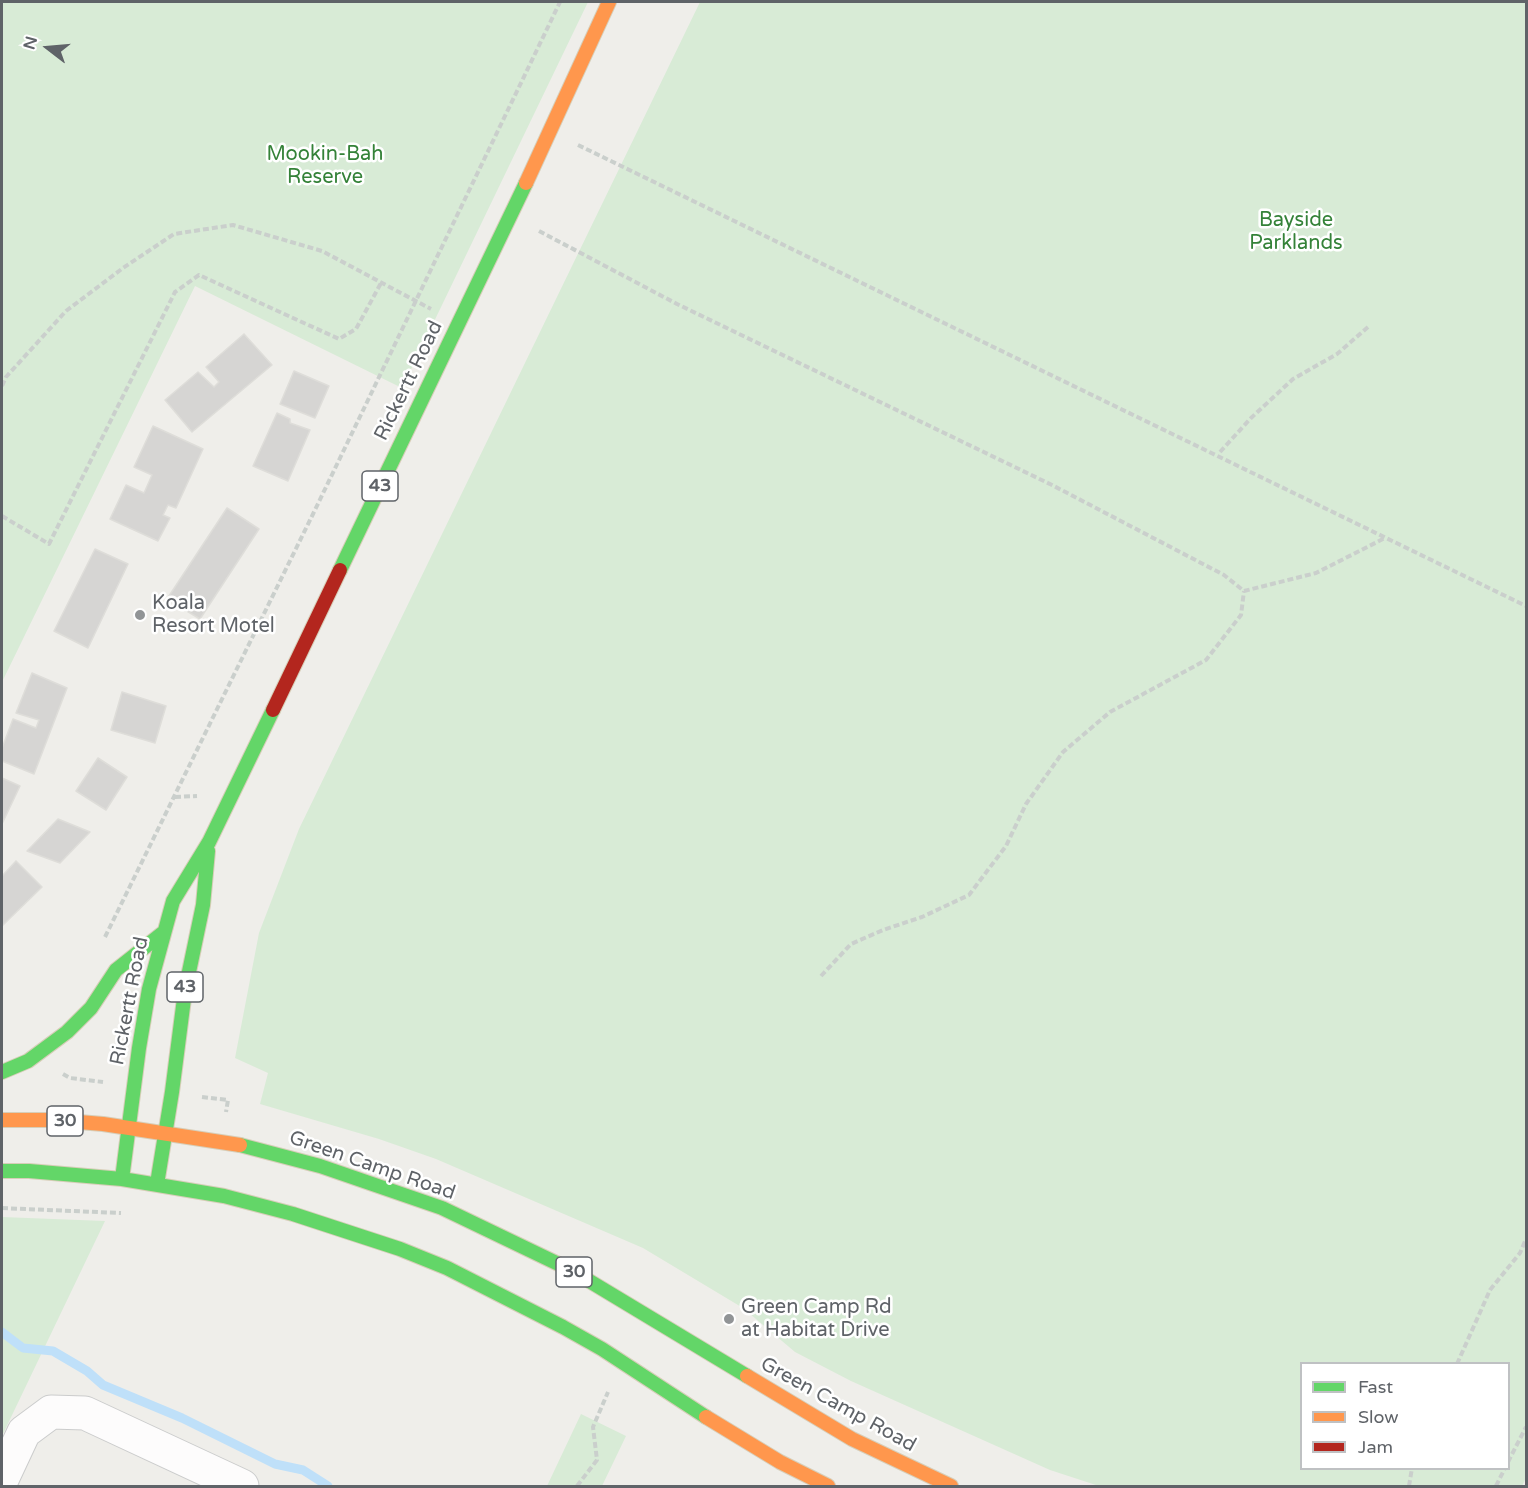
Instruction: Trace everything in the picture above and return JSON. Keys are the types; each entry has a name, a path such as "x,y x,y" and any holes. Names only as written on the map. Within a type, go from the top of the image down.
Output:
{"main road":[{"name":"Rickertt Road","path":"122,1179 149,989 173,901 209,842 511,216 609,2"},
{"name":"Rickertt Road","path":"158,1184 185,991 203,905 209,842"},
{"path":"2,1072 28,1061 67,1032 92,1008 116,970 164,932"},
{"name":"Green Camp Road","path":"2,1120 54,1120 166,1133 240,1145 320,1166 442,1208 571,1270 852,1439 951,1486"},
{"path":"2,1171 29,1171 158,1184 293,1214 370,1238 447,1268 602,1348 707,1418 780,1462 828,1486"}],"street":[{"path":"2,1479 24,1432 51,1412 85,1413 242,1486"}],"path":[{"path":"102,943 308,524 560,2"},
{"path":"550,131 1527,606"},
{"path":"511,216 677,304 1052,485 1224,575 1244,591"},
{"path":"2,386 6,377 66,311 123,268 174,234 233,225 322,251 414,301 459,322"},
{"path":"2,516 49,544 175,292 199,275 339,339 356,329 381,283"},
{"path":"1220,452 1251,418 1293,379 1337,354 1368,327"},
{"path":"1244,591 1316,573 1385,538"},
{"path":"821,976 851,944 969,896 1006,846 1026,804 1063,752 1110,712 1206,660 1241,615 1244,591"},
{"path":"2,1208 132,1214"},
{"path":"1458,1362 1490,1290 1520,1253 1527,1239"},
{"path":"578,1486 597,1460 592,1427 608,1392"},
{"path":"1510,1460 1527,1427"},
{"path":"1409,1486 1412,1470"},
{"path":"1496,1486 1504,1470"}],"green space":[{"name":"Mookin-Bah Reserve","path":"2,2 588,2 402,388 195,286 2,682"},
{"name":"Bayside Parklands","path":"700,2 1526,2 1526,1478 1522,1486 1099,1486 1050,1470 851,1381 795,1352 743,1308 643,1248 436,1159 379,1139 260,1104 268,1073 235,1058 259,933 299,829"},
{"path":"2,1217 105,1221 2,1436"},
{"path":"581,1414 626,1436 602,1486 547,1486"}],"building":[{"path":"244,334 272,365 192,432 165,400 198,372 214,387 219,382 206,367"},
{"path":"294,371 329,386 315,418 280,404"},
{"path":"277,413 290,419 290,423 310,430 288,481 253,466"},
{"path":"153,426 203,449 176,508 168,505 163,515 170,518 158,541 110,519 126,485 144,493 152,475 134,467"},
{"path":"227,508 259,529 200,619 167,599"},
{"path":"95,549 128,564 88,648 54,631"},
{"path":"32,673 67,688 34,774 2,761 2,748 13,719 36,728 39,720 16,713"},
{"path":"122,692 166,706 155,743 111,730"},
{"path":"98,758 127,777 106,810 76,791"},
{"path":"2,778 20,786 2,824"},
{"path":"58,819 90,832 60,863 27,851"},
{"path":"16,861 42,887 2,926 2,876"}],"waterway":[{"path":"2,1332 23,1348 53,1351 87,1371 103,1385 182,1418 275,1464 303,1470 328,1486"}],"traffic: fast":[{"path":"340,570 526,183"},
{"path":"122,1179 149,989 173,901 209,842 273,710"},
{"path":"157,1184 185,991 203,905 208,851"},
{"path":"2,1072 28,1061 67,1032 91,1008 116,970 164,932"},
{"path":"240,1145 320,1166 442,1208 571,1270 747,1376"},
{"path":"2,1171 122,1179 224,1196 293,1214 400,1249 447,1268 563,1327 602,1349 706,1417"}],"traffic: slow":[{"path":"526,183 609,2"},
{"path":"2,1120 55,1120 103,1124 240,1145"},
{"path":"747,1376 852,1439 951,1486"},
{"path":"706,1417 780,1462 828,1486"}],"traffic: jam":[{"path":"273,710 340,570"}],"place":[{"name":"Koala Resort Motel","path":"140,615"},
{"name":"Green Camp Rd at Habitat Drive","path":"729,1319"}]}
